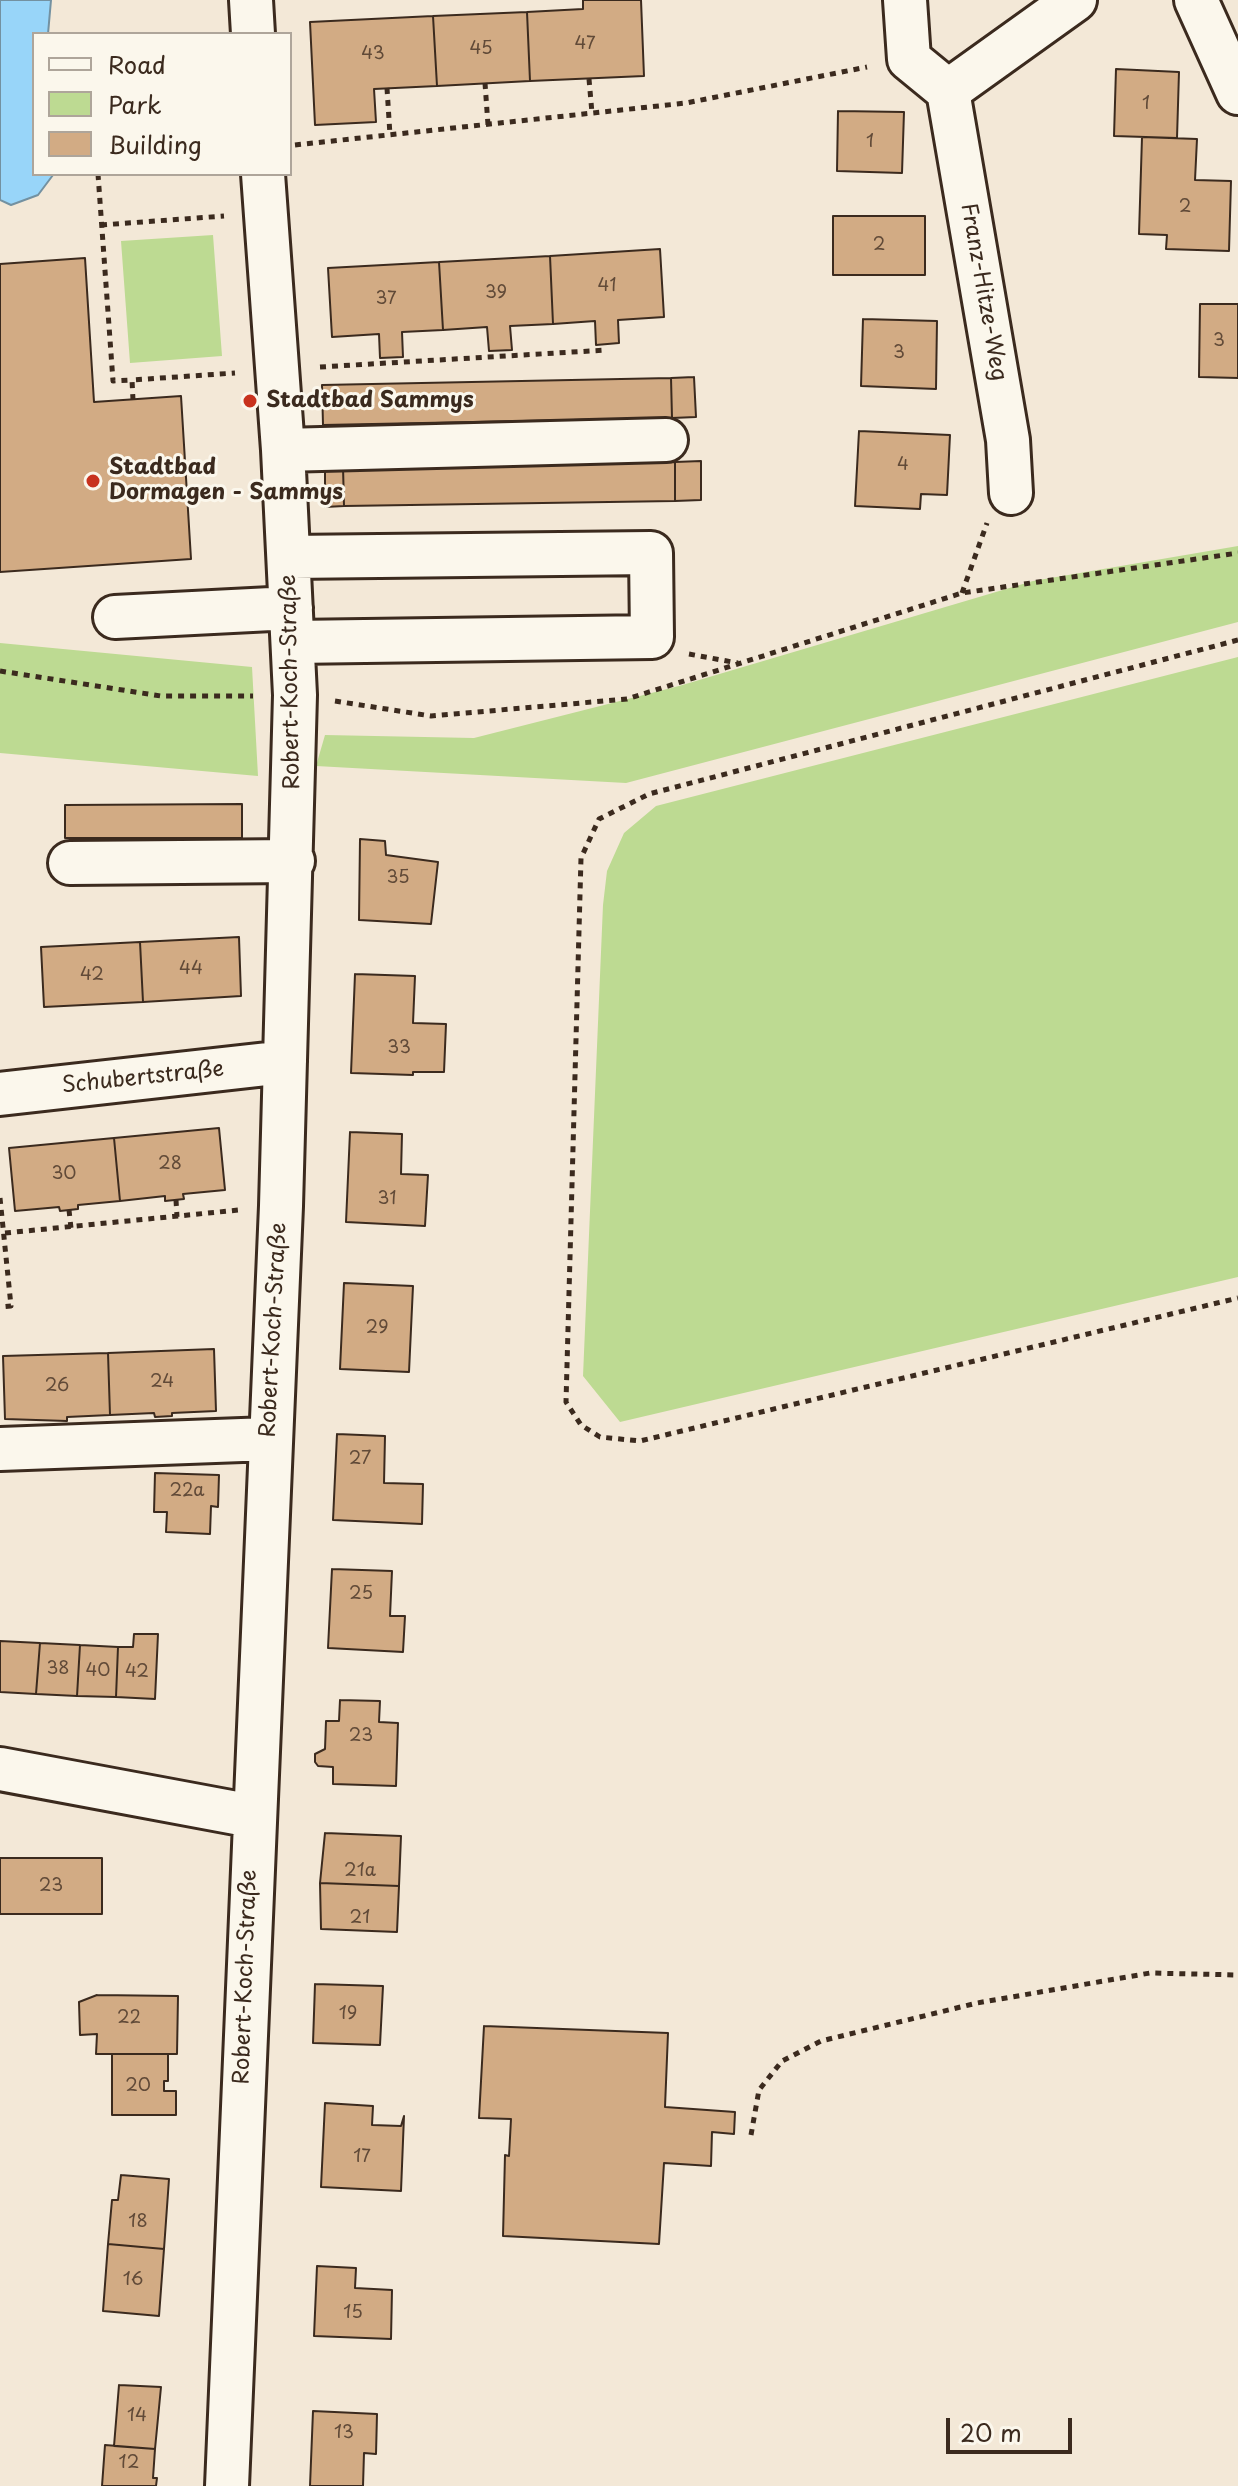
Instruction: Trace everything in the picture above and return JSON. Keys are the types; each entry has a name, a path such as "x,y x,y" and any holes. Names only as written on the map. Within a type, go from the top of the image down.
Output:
{"street":[{"path":"251,0 253,32"},
{"path":"905,0 909,59 948,91 1075,0"},
{"path":"1196,0 1238,93"},
{"name":"Franz-Hitze-Weg","path":"948,91 1008,440 1011,493"},
{"name":"Robert-Koch-Straße","path":"227,2486 293,861 295,695 292,625 264,194"},
{"path":"283,450 666,440"},
{"path":"115,617 652,637 651,553 289,557"},
{"path":"70,863 293,861"},
{"name":"Schubertstraße","path":"0,1094 285,1062"},
{"path":"0,1449 269,1439"},
{"path":"0,1769 252,1816"}],"path":[{"path":"292,146 686,103 909,59"},
{"path":"589,79 592,113"},
{"path":"485,83 488,125"},
{"path":"387,88 390,135"},
{"path":"98,176 113,381 195,376"},
{"path":"101,225 264,194"},
{"path":"277,369 607,350"},
{"path":"132,380 133,400"},
{"path":"962,593 982,529 1011,493"},
{"path":"0,671 161,696 295,695 431,716 627,699 962,593 1238,553"},
{"path":"1238,640 649,794 599,819 581,858 566,1402 581,1425 600,1437 640,1441 1238,1298"},
{"path":"0,1198 11,1306 0,1307"},
{"path":"176,1200 177,1217"},
{"path":"5,1233 281,1206"},
{"path":"69,1210 71,1228"},
{"path":"751,2135 759,2090 782,2061 821,2041 977,2003 1150,1973 1238,1975"}],"green space":[{"path":"213,235 222,356 130,363 121,241"},
{"path":"1238,546 1238,622 626,783 316,766 325,735 474,738 679,686 1033,581"},
{"path":"0,643 252,667 258,776 0,753"},
{"path":"1238,657 1238,1277 620,1422 583,1376 603,905 607,871 624,833 656,806"}],"water":[{"path":"0,0 51,0 48,32 32,32 32,176 52,176 38,195 11,205 0,200"}],"building":[{"path":"583,0 641,0 644,76 530,81 527,12 583,9"},
{"path":"527,12 530,81 437,86 433,16"},
{"path":"433,16 437,86 374,89 376,122 315,125 310,22"},
{"path":"1116,69 1179,72 1177,138 1114,136"},
{"path":"838,111 904,112 902,173 837,171"},
{"path":"1142,137 1197,139 1195,180 1231,181 1229,251 1166,249 1167,235 1139,234"},
{"path":"833,216 925,216 925,275 833,275"},
{"path":"660,249 664,317 618,320 619,343 596,345 595,321 553,324 550,256"},
{"path":"550,256 553,324 510,326 512,350 489,351 487,327 443,330 439,262"},
{"name":"Stadtbad Dormagen - Sammys","path":"85,258 94,402 181,396 191,559 0,572 0,264"},
{"path":"439,262 443,330 402,332 403,357 380,358 379,334 332,337 328,268"},
{"path":"1200,304 1238,304 1238,378 1199,377"},
{"path":"863,319 937,321 936,389 861,386"},
{"path":"694,377 696,417 672,418 671,378"},
{"path":"671,378 672,418 323,425 322,385"},
{"path":"859,431 950,435 947,495 921,494 920,509 855,506"},
{"path":"701,461 701,500 675,501 675,462"},
{"path":"675,462 675,501 344,506 343,466"},
{"path":"325,467 343,467 344,506 325,507"},
{"path":"242,804 242,838 65,838 65,805"},
{"path":"360,839 385,841 386,855 438,862 431,924 359,920"},
{"path":"239,937 241,996 143,1002 140,942"},
{"path":"140,942 143,1002 44,1007 41,947"},
{"path":"355,974 415,976 413,1023 446,1024 444,1072 413,1072 413,1075 351,1073"},
{"path":"219,1128 225,1190 183,1194 184,1199 165,1201 165,1196 120,1201 114,1138"},
{"path":"350,1132 402,1134 401,1174 428,1175 425,1226 346,1222"},
{"path":"114,1138 120,1201 78,1205 78,1209 60,1211 59,1207 15,1211 9,1148"},
{"path":"344,1283 413,1286 409,1372 340,1369"},
{"path":"214,1349 216,1411 155,1417 154,1413 110,1415 108,1353"},
{"path":"108,1353 110,1415 67,1417 67,1421 5,1419 3,1356"},
{"path":"337,1434 385,1436 384,1483 423,1484 422,1524 333,1520"},
{"path":"155,1473 219,1475 218,1507 211,1506 210,1534 166,1532 167,1512 154,1512"},
{"path":"332,1569 392,1571 390,1616 405,1616 403,1652 328,1648"},
{"path":"134,1634 158,1634 155,1699 116,1697 118,1647 133,1647"},
{"path":"0,1641 40,1643 36,1694 0,1692"},
{"path":"40,1643 80,1645 77,1696 36,1694"},
{"path":"80,1645 118,1647 116,1697 77,1696"},
{"path":"340,1700 380,1701 379,1722 398,1723 396,1786 333,1784 333,1767 318,1766 315,1762 315,1754 325,1749 326,1721 339,1721"},
{"path":"325,1833 401,1836 399,1886 320,1883"},
{"path":"0,1858 102,1858 102,1914 0,1914"},
{"path":"320,1883 399,1886 397,1932 321,1929"},
{"path":"315,1984 383,1986 380,2045 313,2043"},
{"path":"97,1995 178,1996 177,2054 96,2054 97,2034 80,2035 79,2002"},
{"path":"484,2026 668,2033 665,2107 735,2112 734,2134 712,2132 711,2166 664,2163 659,2244 503,2236 505,2155 509,2156 511,2119 479,2118"},
{"path":"112,2054 168,2054 168,2081 164,2081 164,2091 176,2091 176,2115 112,2115"},
{"path":"325,2103 373,2106 372,2125 401,2126 404,2116 401,2191 321,2187"},
{"path":"121,2175 169,2179 164,2249 108,2244 112,2200 118,2200"},
{"path":"108,2244 164,2249 159,2316 103,2311"},
{"path":"317,2266 356,2268 355,2288 392,2290 391,2339 314,2336"},
{"path":"119,2385 161,2387 155,2449 114,2446"},
{"path":"313,2411 377,2414 376,2454 364,2453 363,2486 310,2486"},
{"path":"105,2445 155,2449 153,2478 157,2478 156,2486 102,2486"}],"place":[{"name":"Stadtbad Sammys","path":"250,401"},
{"name":"Stadtbad Dormagen - Sammys","path":"93,481"}]}
